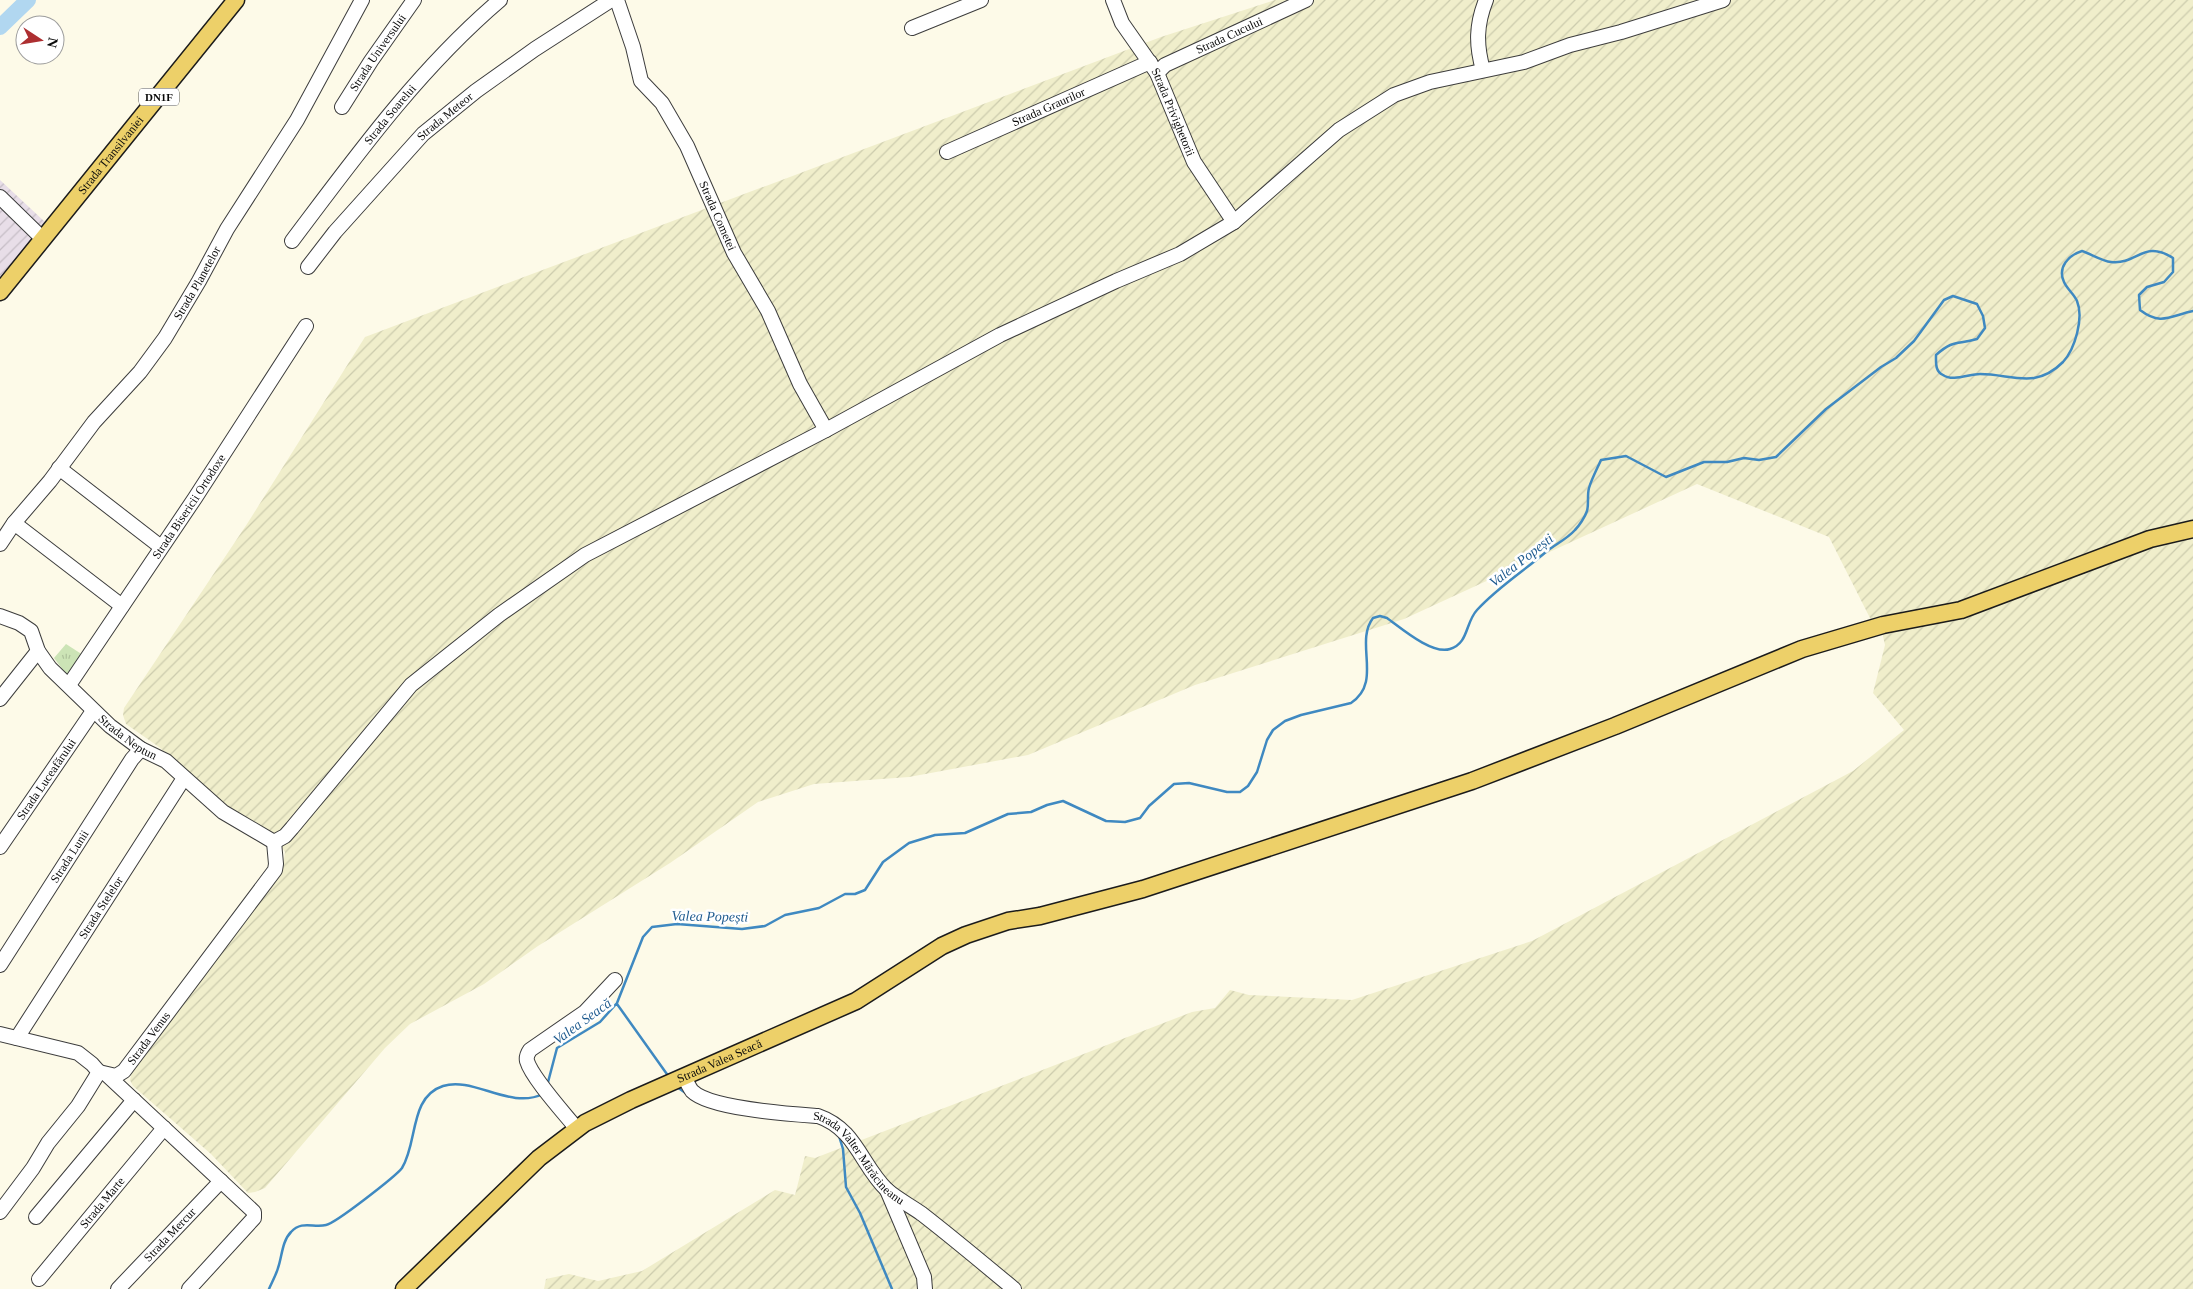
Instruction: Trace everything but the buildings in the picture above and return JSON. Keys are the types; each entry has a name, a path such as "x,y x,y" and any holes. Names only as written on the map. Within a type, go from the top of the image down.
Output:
{"main road":[{"name":"Strada Transilvaniei","path":"43,239 236,0"},
{"name":"DN1F","path":"0,292 43,239"},
{"name":"Strada Valea Seacă","path":"404,1289 539,1158 577,1129 606,1111 856,1001 935,951 966,935 1008,921 1077,907 1206,869 1472,782 1814,645 1883,625 1961,610 2150,539 2193,529"}],"street":[{"name":"Strada Planetelor","path":"0,544 14,523 94,422 140,372 164,338 199,282 231,222 297,120 362,0"},
{"name":"Strada Universului","path":"342,106 375,54 414,0"},
{"name":"Strada Soarelui","path":"292,241 396,105 433,63 500,0"},
{"name":"Strada Meteor","path":"308,267 335,232 423,134 476,91 535,49 611,0"},
{"name":"Strada Cometei","path":"617,0 633,47 641,82 662,103 687,146 734,253 768,311 796,377 826,430"},
{"path":"912,28 981,0"},
{"name":"Strada Privighetorii","path":"1113,0 1122,23 1153,68 1194,162 1234,222"},
{"name":"Strada Cucului","path":"1153,68 1165,65 1306,0"},
{"path":"1483,70 1477,47 1480,23 1486,0"},
{"path":"274,842 285,836 292,828 411,685 499,615 585,555 826,430 1000,335 1116,281 1180,254 1234,222 1339,130 1394,95 1430,82 1524,62 1570,45 1621,32 1723,0"},
{"name":"Strada Graurilor","path":"947,152 1153,68"},
{"path":"0,197 43,239"},
{"name":"Strada Bisericii Ortodoxe","path":"69,685 306,326"},
{"path":"59,468 161,547"},
{"path":"14,523 122,606"},
{"name":"Strada Neptun","path":"0,616 19,623 31,631 38,651 50,668 93,711 141,749 166,762 223,812 274,842"},
{"path":"0,699 38,651"},
{"name":"Strada Luceafărului","path":"0,847 93,711"},
{"name":"Strada Lunii","path":"0,965 132,759 141,749"},
{"name":"Strada Stelelor","path":"17,1038 184,778"},
{"name":"Strada Venus","path":"103,1074 119,1075 124,1071 275,870 274,842"},
{"path":"577,1129 546,1091 528,1062 530,1050 585,1012 615,980"},
{"path":"0,1034 78,1053 134,1100 254,1212 254,1218 189,1289"},
{"path":"0,1212 33,1168 48,1143 103,1074"},
{"name":"Strada Valter Mărăcineanu","path":"682,1078 698,1095 721,1102 750,1110 818,1116 828,1120 839,1127 854,1143 888,1190 914,1208 1014,1289"},
{"path":"36,1217 134,1100"},
{"name":"Strada Marte","path":"39,1279 164,1128"},
{"name":"Strada Mercur","path":"118,1289 221,1180"},
{"path":"888,1190 924,1277 925,1289"}],"shaded area":[{"path":"1275,0 2193,0 2193,1289 544,1289 546,1279 569,1274 598,1281 642,1271 775,1190 795,1195 805,1156 815,1158 1192,1012 1215,1008 1230,990 1249,995 1352,1000 1532,941 1853,771 1904,730 1873,693 1885,645 1880,623 1871,620 1829,537 1697,484 1404,619 1195,685 1028,755 909,777 814,784 758,802 670,863 538,946 484,984 410,1024 385,1048 265,1188 255,1192 248,1193 211,1154 133,1086 130,1080 131,1075 279,873 285,852 277,841 235,812 159,747 126,724 123,715 124,708 247,524 365,337 1161,37"},
{"path":"0,180 45,222 0,279"}],"green space":[{"path":"66,644 83,655 69,678 54,658"}],"waterway":[{"path":"0,27 28,0"},
{"name":"Valea Popești","path":"547,1086 557,1048 600,1022 617,1003 643,937 652,927 677,924 742,929 765,926 785,915 819,908 845,894 855,894 865,890 883,862 909,843 935,835 965,833 1008,814 1031,812 1063,801 1106,821 1125,822 1140,818 1149,806 1174,784 1189,783 1227,792 1240,792 1248,786 1257,772 1267,740 1273,730 1285,721 1301,715 1351,703 1360,694 1365,684 1367,673 1366,639 1368,628 1373,618 1380,616 1387,618 1417,640 1435,648 1450,649 1461,642 1473,615 1485,602 1502,586 1569,536 1578,526 1587,511 1589,488 1601,460 1626,456 1666,477 1704,462 1727,462 1744,458 1759,460 1776,457 1826,409 1881,367 1896,358 1914,341 1944,300 1953,296 1977,304 1983,316 1985,328 1977,339 1952,344 1936,355 1936,366 1940,373 1951,378 1976,374 2023,378 2043,376 2053,371 2063,362 2075,341 2079,324 2079,308 2076,298 2064,282 2062,271 2066,262 2073,255 2082,251 2111,262 2128,260 2154,251 2173,258 2173,272 2164,282 2147,287 2139,295 2140,310 2147,315 2160,319 2193,311"},
{"name":"Valea Seacă","path":"617,1004 669,1077"},
{"name":"Valea Seacă","path":"269,1289 277,1271 286,1240 295,1228 303,1225 321,1226 332,1222 366,1199 402,1168 407,1158 419,1110 424,1100 432,1092 443,1086 455,1084 467,1085 518,1098 530,1098 543,1094"},
{"name":"Valea Seacă","path":"677,1087 687,1094"},
{"name":"Valea Seacă","path":"839,1136 843,1149 846,1187 860,1213 892,1289"}]}
